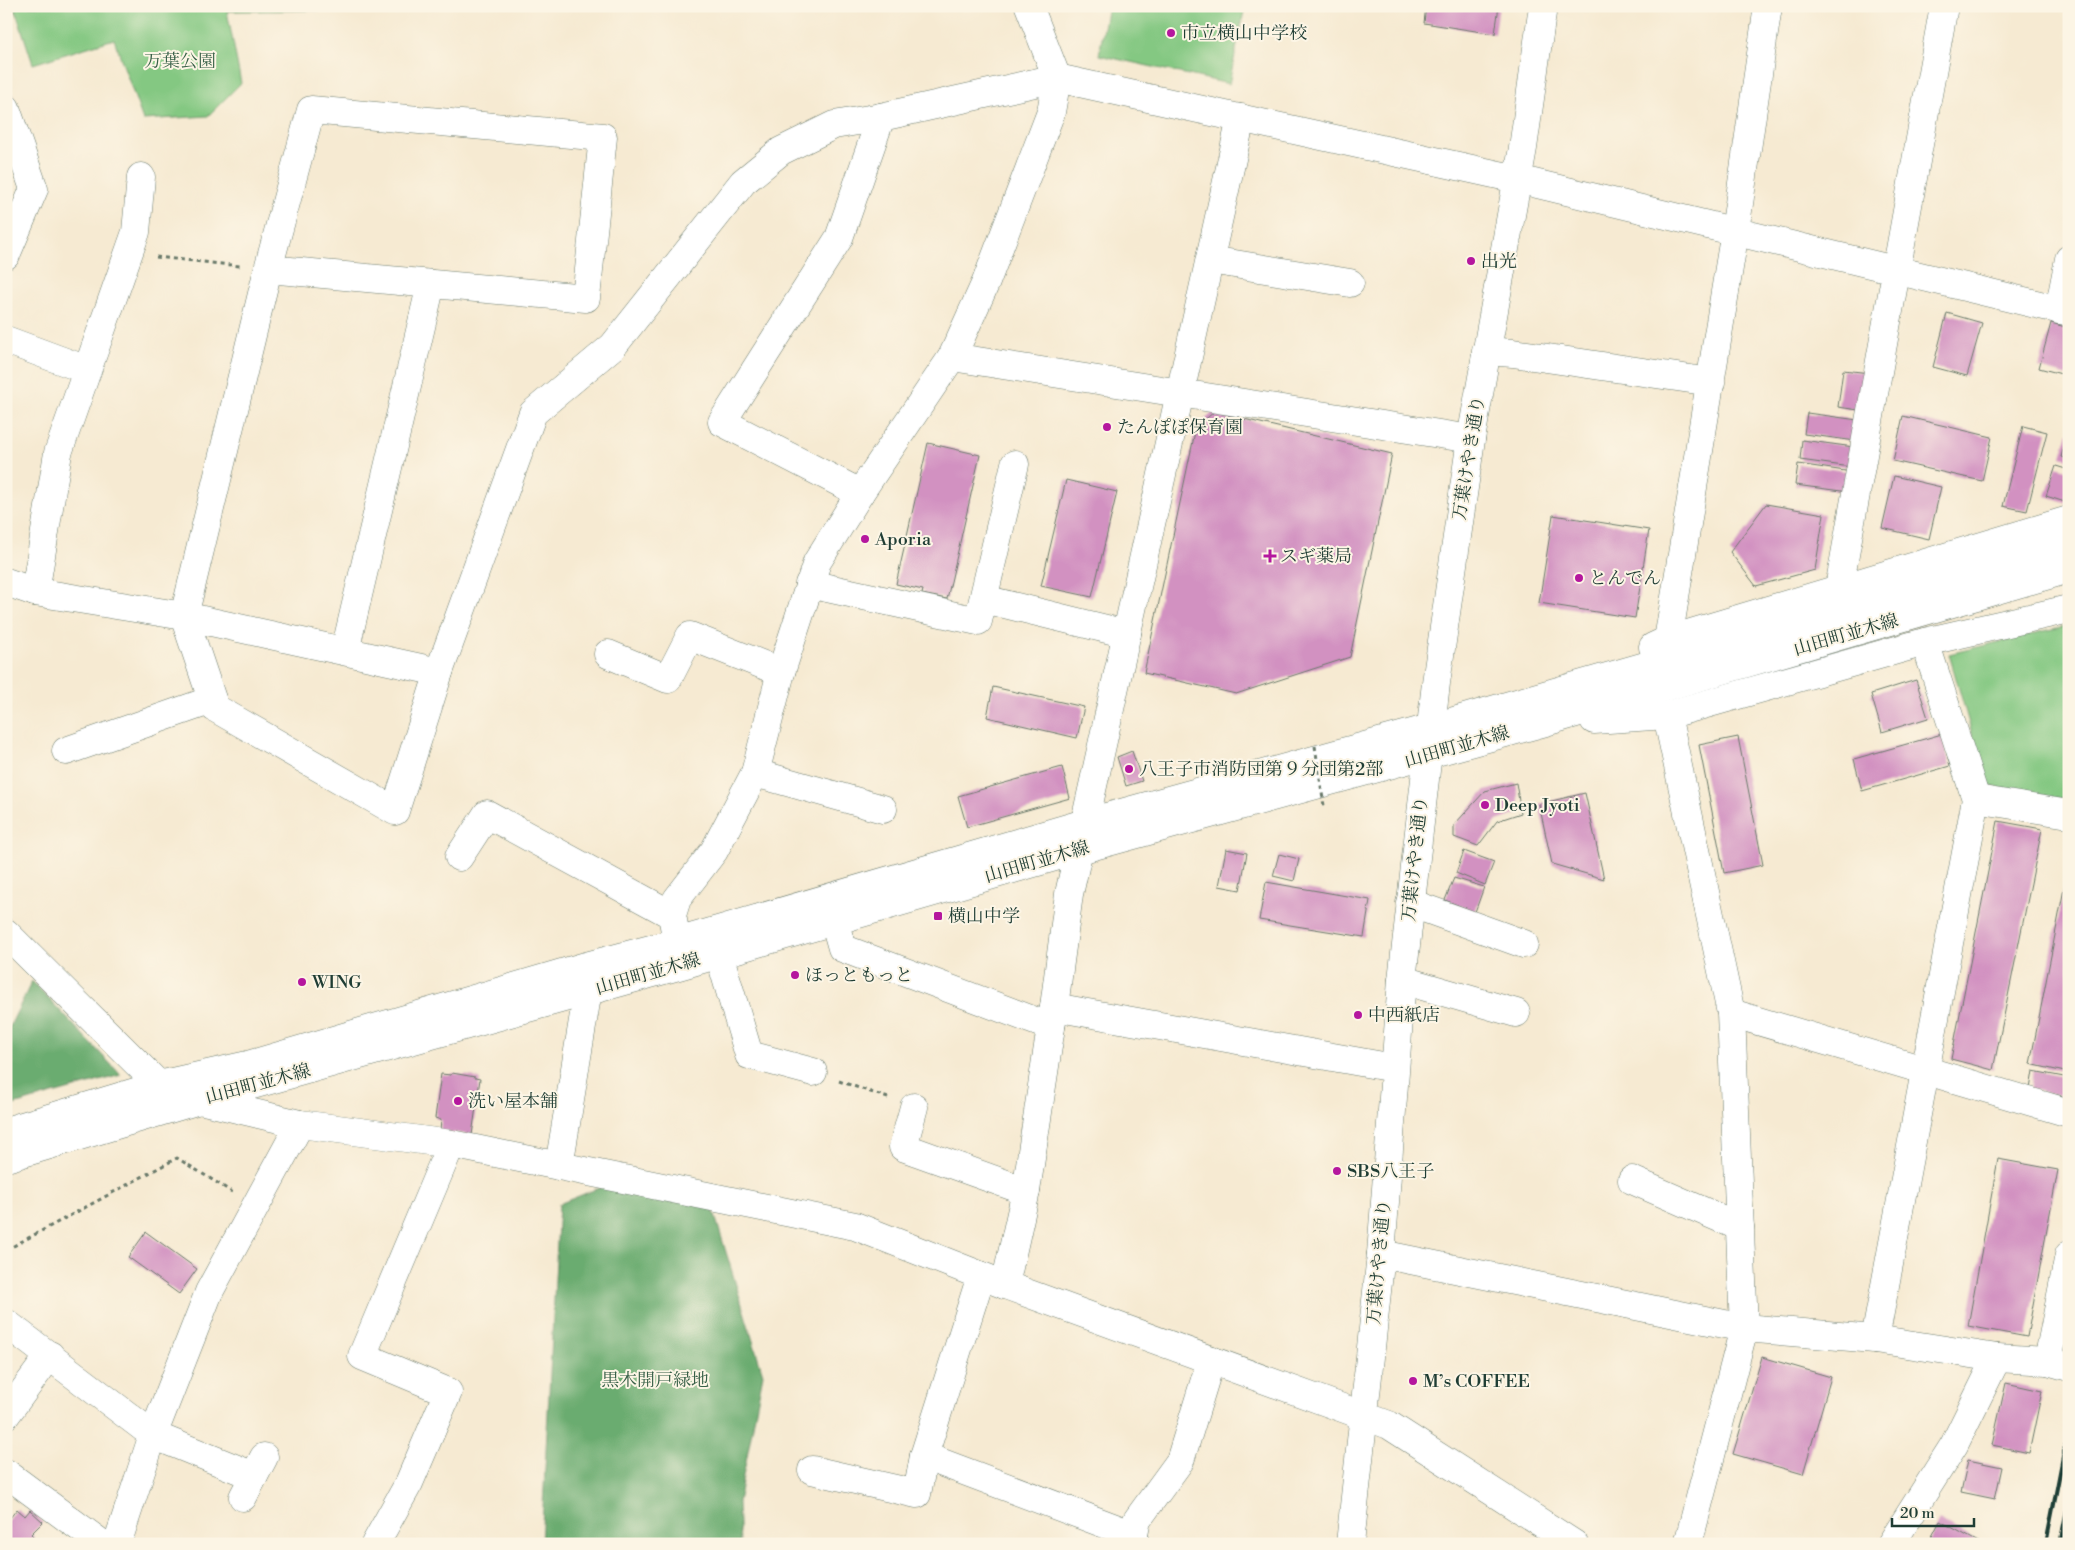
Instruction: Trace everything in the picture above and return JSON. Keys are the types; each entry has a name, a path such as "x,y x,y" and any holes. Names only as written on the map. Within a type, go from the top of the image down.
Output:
{"street":[{"path":"679,953 672,915 677,899 714,851 755,773 781,672 817,562 860,493 952,357 986,282 1051,112 1056,78 1029,6"},
{"name":"万葉けやき通り","path":"1350,1544 1365,1416 1380,1254 1402,980 1430,728 1471,440 1517,179 1543,6"},
{"path":"1668,640 1735,231 1768,6"},
{"path":"1839,588 1944,6"},
{"path":"268,269 586,298 603,137 311,110 268,269 184,616 215,708 395,810 439,672 533,413 613,346 743,182 781,150 834,125 881,117 1056,78 1517,179 2064,311 2069,259"},
{"path":"6,108 34,189 6,255"},
{"path":"860,493 722,422 838,238 881,117"},
{"path":"812,1470 917,1494 924,1456 1026,1191 1053,1017 1069,894 1241,118"},
{"path":"34,592 58,453 136,232 141,177"},
{"path":"1210,260 1350,282"},
{"path":"345,651 431,284"},
{"path":"6,340 87,370"},
{"path":"1486,351 1513,353 1710,382"},
{"path":"952,357 1471,440"},
{"path":"809,584 978,621 1015,464"},
{"path":"1571,688 1668,640 2069,520"},
{"name":"山田町並木線","path":"6,1131 159,1085 248,1065 679,953 1085,823 1430,728 2069,544"},
{"name":"山田町並木線","path":"679,953 719,954 1078,850 1542,723 2069,570"},
{"path":"6,582 34,592 184,616 439,672"},
{"path":"984,599 1127,634"},
{"path":"1542,723 1667,715 1925,642 2069,609"},
{"path":"608,654 668,679 690,636 781,672"},
{"path":"1875,1340 1976,799 1925,642"},
{"path":"66,752 212,700"},
{"path":"1667,715 1731,1012 1744,1328 1688,1544"},
{"path":"755,773 883,809"},
{"path":"1976,799 2069,814"},
{"path":"459,856 487,814 672,915"},
{"path":"1410,903 1524,944"},
{"path":"834,920 842,948 1053,1017 1394,1068"},
{"path":"6,933 159,1085 199,1100 300,1124 451,1144 855,1226 993,1280 1388,1425 1574,1544"},
{"path":"719,954 749,1055 813,1072"},
{"path":"559,1166 587,978"},
{"name":"山田町並木線","path":"6,1158 199,1100 587,978"},
{"path":"1402,980 1516,1013"},
{"path":"1731,1012 2069,1113"},
{"path":"914,1106 903,1147 1026,1191"},
{"path":"117,1544 153,1435 209,1292 300,1124"},
{"path":"375,1544 409,1483 448,1392 362,1356 451,1144"},
{"path":"1632,1180 1740,1227"},
{"path":"1380,1254 1744,1328 1875,1340 1997,1358 2058,1364 2069,1255"},
{"path":"6,1323 153,1435 254,1477"},
{"path":"6,1415 50,1355"},
{"path":"1891,1544 1954,1444 1997,1358"},
{"path":"924,1456 1133,1539 1137,1520 1180,1461 1211,1360"},
{"path":"6,1474 102,1544"}],"path":[{"path":"128,254 268,269"},
{"path":"1316,746 1324,806"},
{"path":"813,1072 914,1106"},
{"path":"6,1250 177,1158 256,1207"}],"green space":[{"name":"万葉公園","path":"14,6 377,6 371,10 227,11 241,83 208,116 143,120 114,39 33,64"},
{"name":"市立横山中学校","path":"1108,6 1245,6 1229,84 1099,55"},
{"path":"2069,625 2069,800 1987,786 1949,654"},
{"path":"32,981 121,1075 6,1107 6,1034"},
{"name":"黒木開戸緑地","path":"616,1181 713,1209 763,1374 738,1502 740,1544 541,1544 559,1204"}],"building":[{"path":"1426,6 1499,6 1495,34 1424,23"},
{"path":"1947,313 1982,323 1967,376 1933,367"},
{"path":"2051,323 2069,328 2069,376 2039,368"},
{"path":"1843,370 1870,373 1865,411 1838,407"},
{"name":"スギ薬局","path":"1214,412 1392,454 1350,657 1236,694 1144,673 1196,427"},
{"path":"1807,413 1858,420 1856,441 1804,434"},
{"path":"1903,416 1992,437 1982,481 1893,461"},
{"path":"2023,426 2047,432 2027,511 2003,506"},
{"path":"2069,432 2069,459 2061,457"},
{"path":"1802,440 1854,447 1851,467 1800,460"},
{"path":"928,443 980,455 947,599 922,594 923,590 896,584"},
{"path":"1798,464 1852,472 1849,492 1795,485"},
{"path":"2056,466 2069,470 2068,503 2046,496"},
{"path":"1894,476 1941,487 1929,539 1882,528"},
{"path":"1066,480 1117,492 1092,597 1041,586"},
{"path":"1766,504 1824,514 1815,570 1756,586 1730,552"},
{"path":"1553,515 1649,530 1635,618 1539,603"},
{"path":"1916,680 1928,718 1882,732 1871,694"},
{"path":"993,687 1084,707 1077,738 987,717"},
{"path":"1942,734 1950,766 1862,791 1854,759"},
{"path":"1738,737 1763,865 1724,873 1699,745"},
{"name":"八王子市消防団第９分団第2部","path":"1132,751 1142,781 1126,786 1117,757"},
{"path":"1062,767 1070,798 967,827 958,796"},
{"path":"1516,783 1521,813 1497,821 1478,846 1454,837 1454,825 1485,791"},
{"path":"1585,793 1604,879 1552,864 1539,804"},
{"path":"1998,821 2042,829 1993,1070 1951,1059"},
{"path":"1226,849 1247,853 1240,890 1219,886"},
{"path":"1464,851 1494,862 1485,885 1456,873"},
{"path":"1279,854 1299,859 1294,881 1273,876"},
{"path":"2069,868 2069,1073 2030,1064"},
{"path":"1454,878 1484,887 1475,912 1445,900"},
{"path":"1266,882 1370,900 1364,937 1259,920"},
{"path":"2033,1071 2069,1078 2067,1097 2030,1089"},
{"path":"452,1073 480,1079 472,1135 440,1131 441,1120 435,1118 441,1074 451,1075"},
{"path":"1998,1159 2058,1170 2027,1337 1968,1326"},
{"path":"146,1232 197,1269 179,1294 128,1257"},
{"path":"1762,1357 1831,1377 1803,1474 1733,1454"},
{"path":"2006,1383 2042,1391 2029,1453 1992,1445"},
{"path":"1968,1460 2002,1467 1995,1499 1961,1492"},
{"path":"17,1509 25,1516 30,1510 43,1522 31,1534 34,1537 27,1544 6,1544 6,1523"},
{"path":"1940,1521 1982,1544 1928,1544"}],"railway":[{"path":"2046,1544 2069,1426"},
{"path":"2060,1544 2069,1500"}],"place":[{"name":"市立横山中学校","path":"1171,33"},
{"name":"出光","path":"1471,261"},
{"name":"たんぽぽ保育園","path":"1107,427"},
{"name":"Aporia","path":"865,539"},
{"name":"スギ薬局","path":"1270,556"},
{"name":"とんでん","path":"1579,578"},
{"name":"八王子市消防団第９分団第2部","path":"1129,769"},
{"name":"Deep Jyoti","path":"1485,805"},
{"name":"横山中学","path":"938,916"},
{"name":"ほっともっと","path":"795,975"},
{"name":"WING","path":"302,982"},
{"name":"中西紙店","path":"1358,1015"},
{"name":"洗い屋本舗","path":"458,1101"},
{"name":"SBS八王子","path":"1337,1171"},
{"name":"M’s COFFEE","path":"1413,1381"}]}
